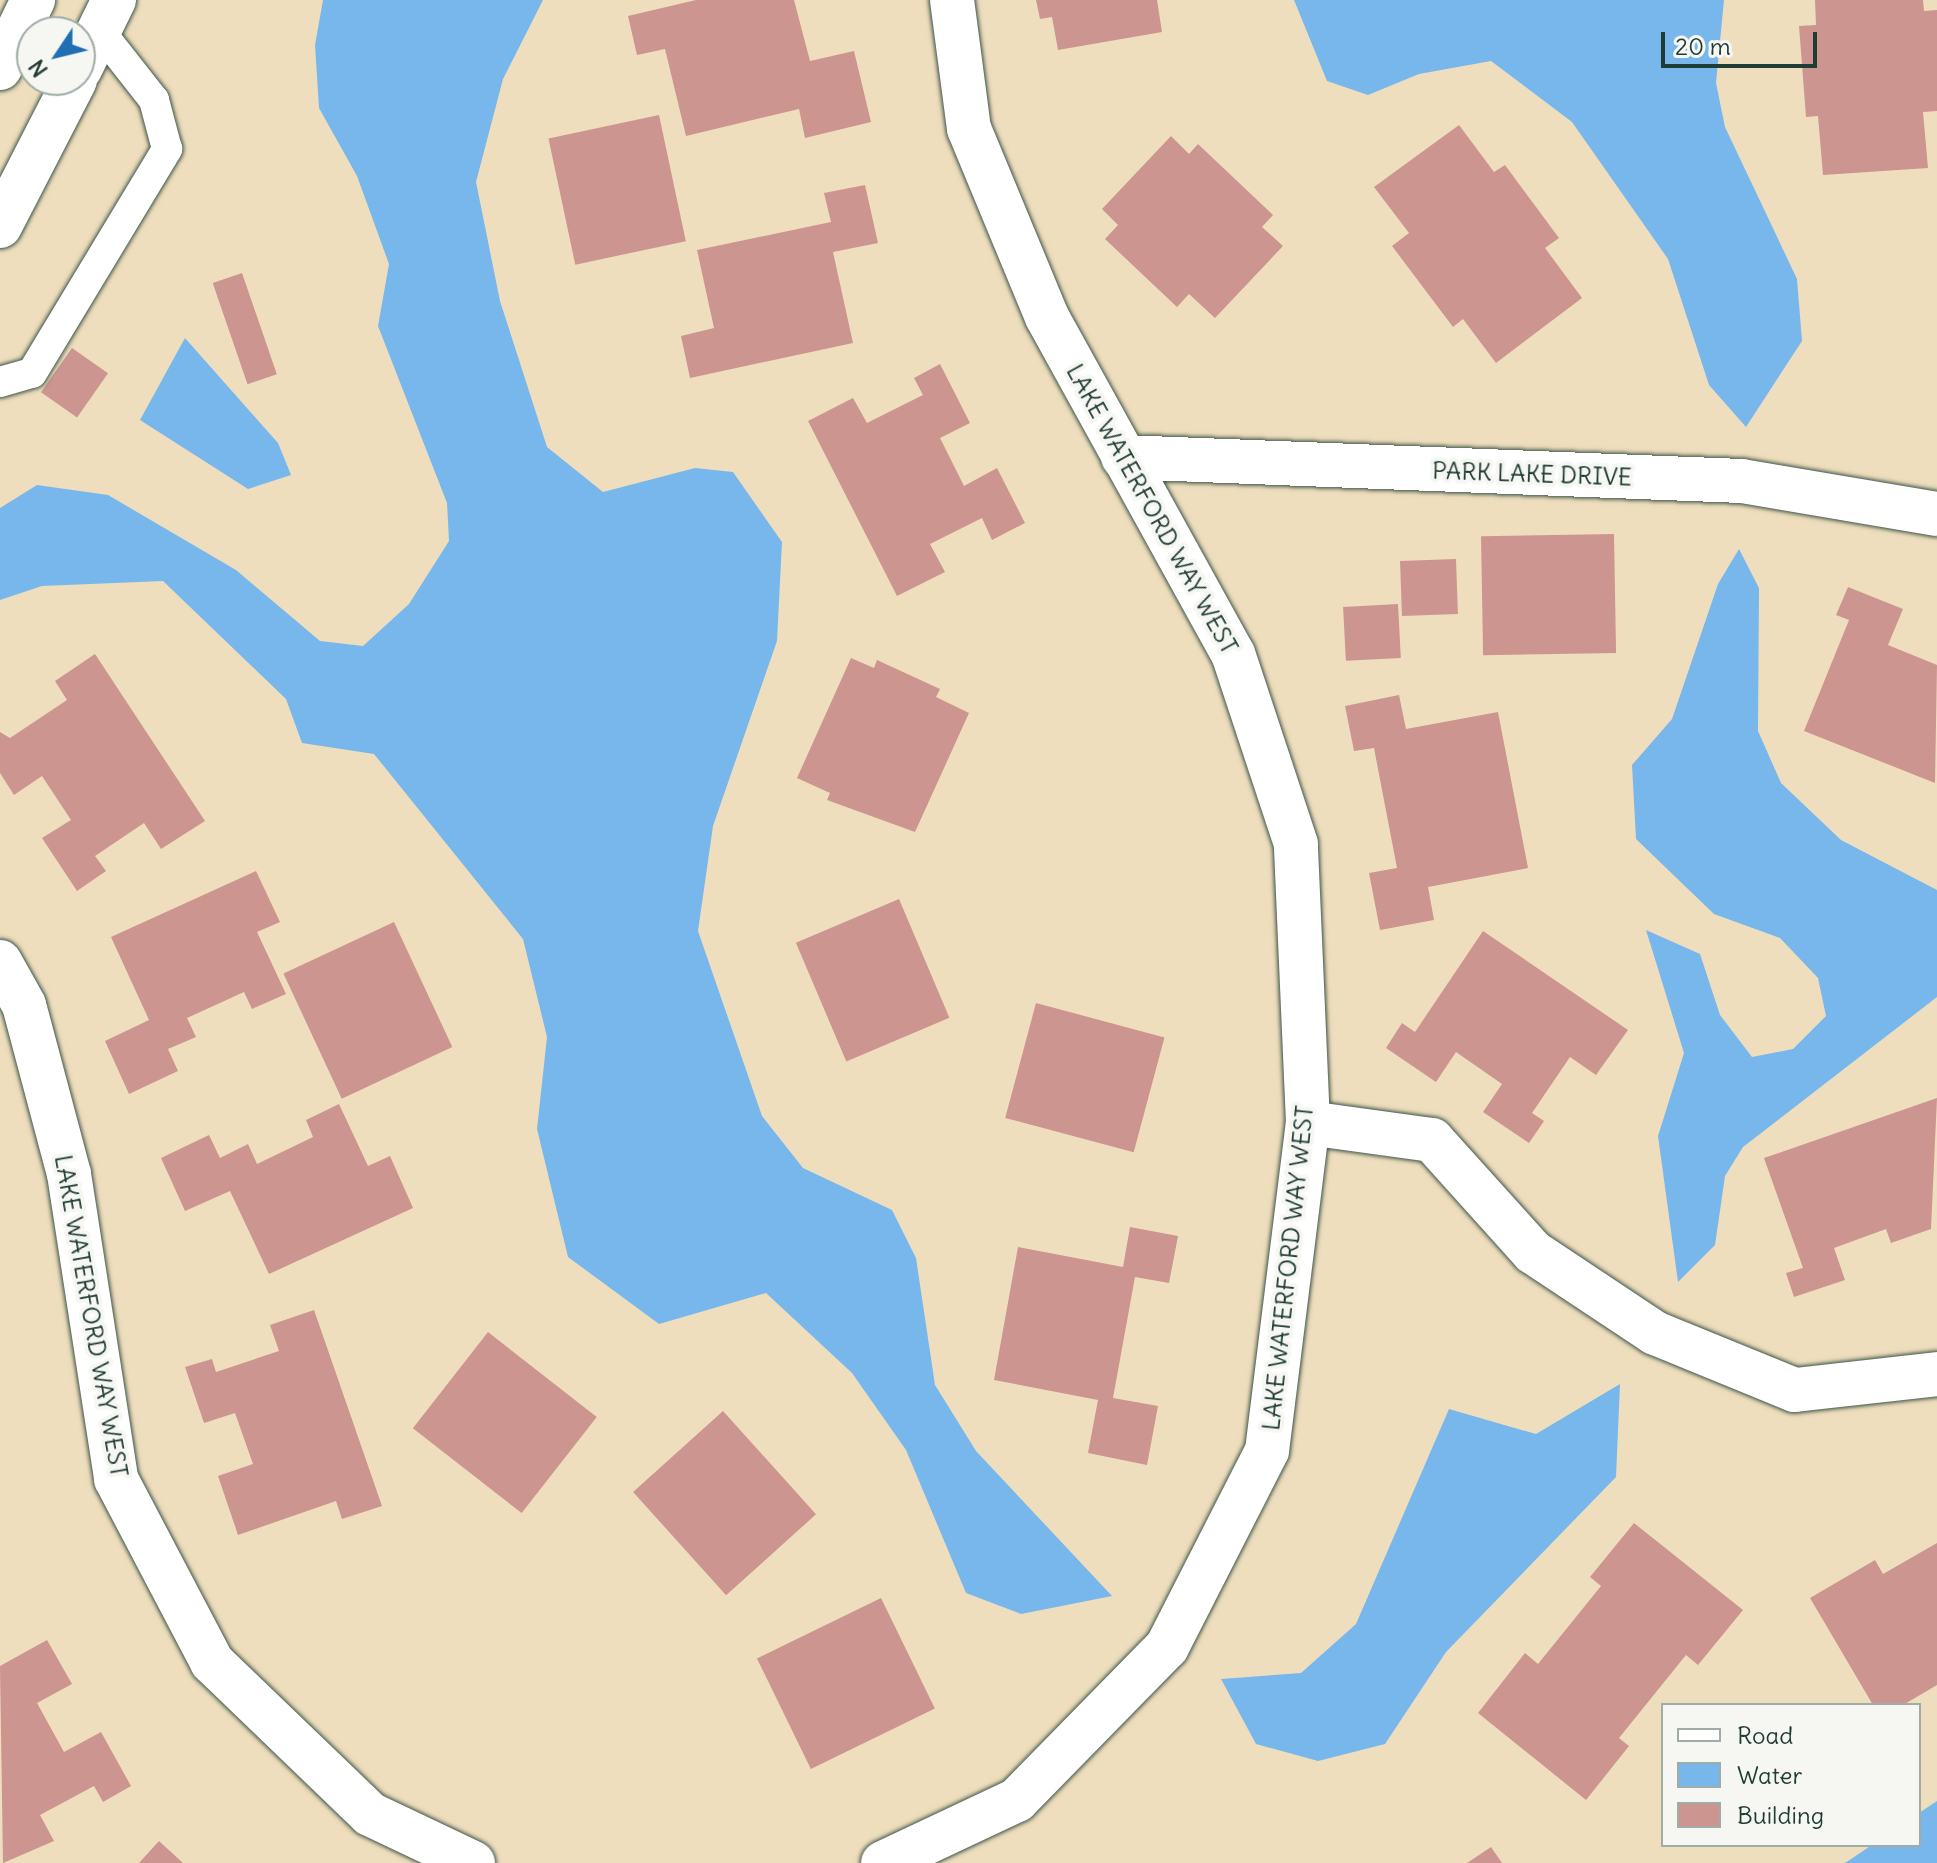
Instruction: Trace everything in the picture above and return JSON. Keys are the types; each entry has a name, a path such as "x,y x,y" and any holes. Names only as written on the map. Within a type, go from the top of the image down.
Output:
{"street":[{"path":"0,68 33,0"},
{"name":"LAKE WATERFORD WAY WEST","path":"883,1863 1017,1800 1167,1647 1267,1451 1308,1123 1296,844 1233,654 1047,317 969,129 952,0"},
{"path":"96,36 106,15"},
{"path":"0,226 67,96"},
{"name":"PARK LAKE DRIVE","path":"1123,457 1742,481 1937,514"},
{"name":"LAKE WATERFORD WAY WEST","path":"0,962 24,1005 69,1174 116,1479 205,1648 370,1814 473,1863"},
{"path":"1308,1123 1432,1140 1533,1252 1655,1333 1795,1390 1937,1374"}],"lane":[{"path":"0,382 32,373 167,149 154,100 106,15"}],"water":[{"path":"323,0 543,0 503,79 476,182 500,301 547,447 603,492 695,468 733,472 782,542 777,641 713,826 698,931 762,1116 803,1168 892,1210 916,1258 935,1385 976,1451 1112,1596 1021,1614 966,1593 906,1450 852,1373 766,1293 659,1324 568,1257 537,1129 547,1037 523,939 374,754 302,743 286,699 163,581 42,586 0,600 0,508 37,485 108,495 236,570 320,641 363,646 409,604 449,541 447,503 378,326 389,264 357,176 319,108 315,45"},
{"path":"1294,0 1724,0 1716,83 1725,127 1797,279 1802,341 1746,427 1709,385 1668,259 1572,122 1491,61 1419,74 1368,95 1327,81"},
{"path":"185,338 278,443 291,475 248,489 140,420"},
{"path":"1739,549 1759,588 1758,731 1781,783 1841,840 1937,890 1937,997 1743,1147 1725,1176 1715,1245 1678,1282 1658,1136 1684,1053 1646,930 1700,954 1720,1015 1752,1057 1793,1049 1826,1016 1818,978 1780,938 1714,914 1636,839 1632,765 1672,719 1718,584"},
{"path":"1620,1384 1616,1477 1446,1652 1385,1744 1318,1761 1256,1744 1221,1679 1301,1673 1356,1624 1449,1409 1536,1434"},
{"path":"1937,1801 1937,1863 1845,1863 1869,1847 1921,1847 1921,1812"}],"building":[{"path":"696,0 794,0 810,61 854,51 871,122 805,138 799,109 686,136 665,49 637,55 628,16"},
{"path":"1036,0 1157,0 1162,32 1058,50 1052,17 1040,19"},
{"path":"1815,0 1923,0 1924,11 1937,10 1937,111 1923,112 1928,168 1823,175 1818,116 1806,117 1799,26 1816,25"},
{"path":"659,115 686,241 575,265 548,138"},
{"path":"1459,125 1494,172 1505,165 1559,238 1545,248 1582,298 1496,363 1463,319 1453,327 1392,246 1409,233 1374,187"},
{"path":"1171,136 1189,154 1198,144 1273,215 1262,227 1283,246 1215,318 1189,294 1177,307 1105,239 1118,225 1102,209"},
{"path":"865,185 878,243 833,252 853,343 690,378 681,336 714,328 697,250 831,222 824,193"},
{"path":"242,273 277,374 248,384 213,283"},
{"path":"72,348 108,373 77,417 41,392"},
{"path":"940,364 970,423 940,438 964,486 997,468 1025,523 992,540 982,518 930,544 945,572 897,596 808,421 853,398 867,423 923,395 914,378"},
{"path":"1614,534 1616,653 1483,655 1481,536"},
{"path":"1456,559 1458,614 1402,616 1400,561"},
{"path":"1848,587 1903,609 1888,645 1937,665 1935,783 1804,731 1849,620 1836,615"},
{"path":"1398,604 1401,658 1346,661 1343,607"},
{"path":"95,654 205,821 161,849 144,823 95,856 106,871 77,891 42,838 71,820 42,776 14,795 0,773 0,732 10,738 67,700 55,681"},
{"path":"851,658 874,668 877,660 940,689 936,697 969,713 915,832 827,800 830,793 797,778"},
{"path":"1399,695 1406,729 1498,712 1528,868 1428,887 1434,920 1380,930 1369,873 1397,868 1374,748 1354,751 1345,706"},
{"path":"256,871 280,922 257,932 286,994 252,1009 244,992 187,1018 196,1037 168,1049 178,1071 129,1094 105,1041 149,1020 111,937"},
{"path":"899,899 949,1018 846,1062 796,943"},
{"path":"394,922 452,1047 342,1099 283,974"},
{"path":"1483,931 1628,1030 1596,1075 1570,1057 1532,1113 1544,1121 1529,1143 1483,1112 1502,1084 1456,1052 1436,1082 1386,1048 1402,1023 1415,1032"},
{"path":"1036,1003 1164,1037 1134,1152 1005,1118"},
{"path":"1937,1098 1931,1229 1891,1243 1886,1229 1834,1248 1845,1280 1794,1297 1786,1273 1803,1268 1764,1158"},
{"path":"339,1104 368,1166 390,1156 413,1208 269,1274 230,1191 185,1211 161,1158 209,1135 220,1158 248,1144 257,1164 313,1137 306,1120"},
{"path":"1130,1227 1178,1236 1169,1283 1135,1277 1113,1398 1158,1406 1147,1465 1088,1453 1098,1400 994,1380 1018,1247 1123,1267"},
{"path":"314,1310 382,1506 342,1519 336,1501 238,1535 218,1476 253,1464 235,1413 204,1423 185,1367 212,1359 216,1372 279,1351 270,1325"},
{"path":"488,1332 597,1417 522,1513 413,1428"},
{"path":"723,1411 816,1514 726,1595 633,1492"},
{"path":"1634,1523 1743,1610 1698,1665 1686,1655 1619,1738 1629,1746 1586,1800 1478,1713 1525,1653 1538,1664 1601,1586 1590,1577"},
{"path":"1937,1543 1937,1685 1906,1703 1872,1703 1810,1598 1875,1560 1883,1574"},
{"path":"881,1598 935,1709 811,1769 757,1658"},
{"path":"47,1640 72,1684 37,1703 64,1752 101,1732 131,1786 103,1802 94,1786 40,1815 54,1841 3,1863 0,1666"},
{"path":"159,1841 183,1863 139,1863"},
{"path":"1491,1847 1502,1863 1467,1863"}]}
